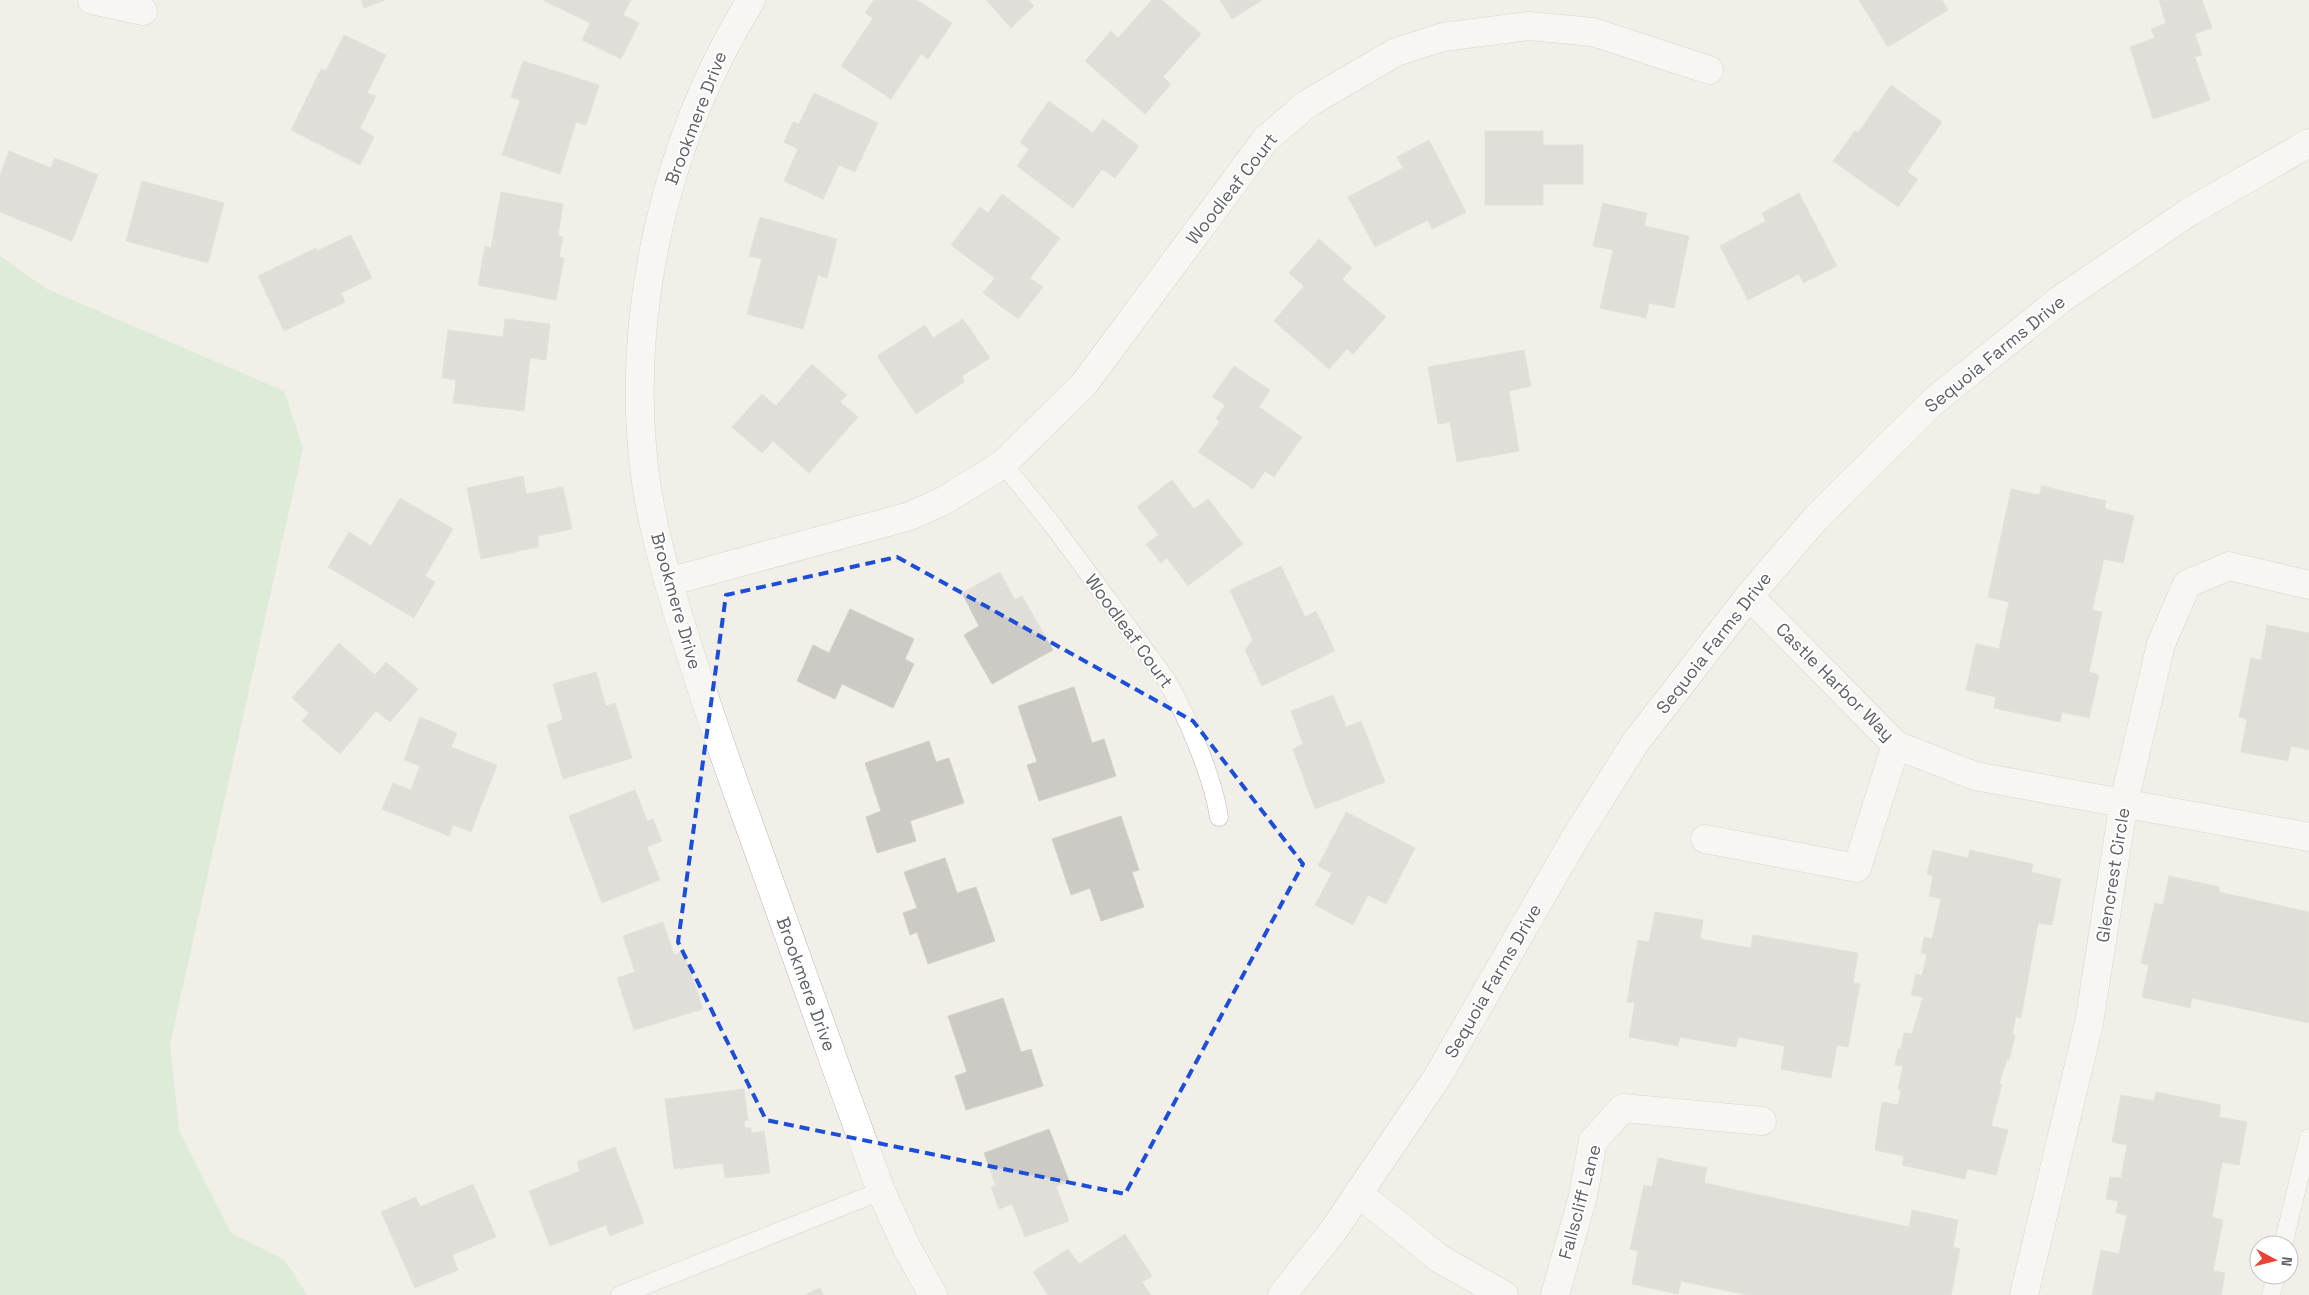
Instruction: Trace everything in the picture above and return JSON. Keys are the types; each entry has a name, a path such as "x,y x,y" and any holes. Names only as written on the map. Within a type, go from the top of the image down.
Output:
{"street":[{"path":"92,0 150,6"},
{"name":"Brookmere Drive","path":"751,0 726,41 693,115 668,190 649,277 641,356 642,442 646,484 668,582 711,720 881,1191 906,1246 933,1295"},
{"name":"Woodleaf Court","path":"668,582 910,516 945,500 1003,464 1084,384 1266,139 1307,104 1396,52 1443,36 1529,26 1593,32 1709,70"},
{"name":"Sequoia Farms Drive","path":"1282,1295 1332,1231 1438,1076 1574,840 1636,743 1749,596 1815,519 1936,400 2045,311 2189,212 2309,144"},
{"name":"Glencrest Circle","path":"2024,1295 2089,1023 2124,802 2161,644 2187,584 2229,566 2309,585"},
{"name":"Castle Harbor Way","path":"1749,596 1896,745 1975,776 2309,837"},
{"path":"1704,839 1857,868 1896,745"},
{"name":"Fallscliff Lane","path":"1555,1295 1583,1196 1593,1141 1623,1108 1762,1120"},
{"path":"1358,1193 1440,1259 1504,1295"}],"lane":[{"name":"Woodleaf Court","path":"1003,464 1052,524 1166,679 1180,703 1217,799 1219,817"},
{"path":"2285,1235 2309,1138"},
{"path":"620,1295 881,1191"}],"highlighted area":[{"path":"897,557 1193,721 1303,864 1125,1194 766,1120 678,942 726,595"}],"green space":[{"path":"0,256 47,289 284,391 303,448 170,1044 179,1130 231,1233 285,1260 307,1295 0,1295"}],"building":[{"path":"361,0 385,0 364,8"},
{"path":"543,0 631,0 623,15 639,23 621,59 582,40 590,23"},
{"path":"874,0 917,0 952,23 928,59 921,54 891,99 841,66 873,18 865,13"},
{"path":"986,0 1029,0 1034,6 1011,28"},
{"path":"1152,0 1162,0 1201,34 1163,77 1171,84 1145,114 1085,61 1111,31 1118,38"},
{"path":"1220,0 1262,0 1232,19"},
{"path":"1859,0 1942,0 1948,10 1888,47"},
{"path":"2159,0 2202,0 2212,28 2195,34 2202,55 2195,57 2210,100 2153,119 2130,47 2155,38 2151,29 2166,23"},
{"path":"344,35 386,55 367,93 376,96 360,128 374,137 360,165 291,130 321,69 326,71"},
{"path":"523,61 599,85 586,125 576,122 560,174 502,155 520,100 511,97"},
{"path":"1891,85 1942,122 1907,172 1918,179 1898,207 1833,161 1855,131 1858,133"},
{"path":"814,93 878,123 855,172 839,165 823,199 784,181 798,149 784,142 793,122 799,124"},
{"path":"1049,101 1093,133 1103,119 1139,146 1115,178 1102,169 1073,208 1017,166 1029,149 1020,142"},
{"path":"1485,131 1543,131 1543,145 1583,145 1583,184 1543,184 1543,205 1485,205"},
{"path":"1429,140 1466,212 1432,229 1428,220 1375,247 1348,197 1403,168 1397,157"},
{"path":"9,151 51,168 55,158 98,175 72,241 0,212 0,175"},
{"path":"142,181 224,203 208,263 126,241"},
{"path":"501,192 563,204 558,236 563,237 559,257 564,258 556,300 478,285 485,246 491,248"},
{"path":"1799,193 1837,266 1803,283 1799,274 1748,300 1720,246 1766,221 1762,213"},
{"path":"1002,194 1060,238 1030,278 1043,287 1018,319 983,293 995,278 951,245 980,207 988,213"},
{"path":"1603,203 1647,213 1644,226 1689,236 1674,308 1649,303 1646,318 1600,308 1613,250 1593,246"},
{"path":"760,217 837,239 827,278 818,275 803,329 747,314 762,259 749,256"},
{"path":"351,235 372,278 341,293 345,302 284,331 258,276 316,248 317,251"},
{"path":"1319,239 1352,268 1342,279 1386,317 1353,354 1347,349 1329,369 1274,321 1304,286 1289,273"},
{"path":"505,319 550,324 546,360 530,358 524,411 453,403 456,380 442,378 448,330 503,337"},
{"path":"963,319 990,358 962,376 964,382 916,414 877,356 925,325 933,338"},
{"path":"1524,350 1531,386 1509,391 1519,451 1457,462 1450,422 1438,424 1428,367"},
{"path":"812,364 847,395 840,402 858,417 809,473 773,441 762,453 732,427 762,394 776,406"},
{"path":"1234,366 1270,390 1259,407 1302,437 1274,477 1265,471 1253,489 1198,452 1220,421 1216,419 1225,405 1212,397"},
{"path":"523,476 526,494 563,487 572,529 538,536 538,547 481,559 467,488"},
{"path":"1172,480 1194,509 1208,499 1243,544 1188,586 1167,558 1161,563 1146,544 1159,535 1137,507"},
{"path":"2042,486 2106,501 2105,509 2134,516 2123,563 2104,559 2092,610 2102,612 2089,672 2099,675 2089,718 2062,712 2060,722 1994,708 1996,697 1966,690 1976,644 1999,649 2009,602 1988,597 2011,489 2039,495"},
{"path":"400,498 453,529 425,576 435,582 414,618 328,567 349,532 371,546"},
{"path":"1281,566 1305,617 1316,611 1335,651 1262,686 1245,650 1253,640 1230,590"},
{"path":"1000,572 1015,600 1022,596 1053,650 992,684 964,635 979,626 962,593"},
{"path":"850,609 914,639 905,659 914,664 893,708 842,684 835,699 797,681 813,645 829,653"},
{"path":"2267,625 2309,633 2309,750 2291,746 2288,761 2241,752 2247,719 2239,717 2251,658 2261,660"},
{"path":"339,643 375,675 386,662 418,689 390,722 376,711 340,754 302,721 309,713 292,698"},
{"path":"596,672 606,706 615,703 632,758 563,779 547,725 563,720 553,684"},
{"path":"1074,687 1092,743 1104,739 1116,776 1039,801 1027,765 1037,762 1018,706"},
{"path":"1333,695 1346,727 1361,721 1385,782 1315,809 1293,749 1303,744 1291,711"},
{"path":"420,717 457,733 451,747 497,765 471,832 453,825 449,836 382,809 393,783 411,790 420,766 404,760"},
{"path":"929,741 936,762 949,758 964,803 910,821 916,841 877,853 866,817 881,811 865,763"},
{"path":"635,790 647,821 653,819 662,841 647,847 660,880 602,903 569,816"},
{"path":"1346,812 1415,848 1386,904 1368,895 1353,925 1315,905 1332,873 1318,866"},
{"path":"1121,816 1139,870 1132,872 1144,907 1101,921 1090,888 1071,895 1052,839"},
{"path":"1933,850 1968,858 1970,850 2033,864 2031,872 2061,879 2052,925 2038,923 2021,1018 2016,1016 2012,1034 2015,1035 2009,1060 2007,1059 1999,1084 2002,1084 1991,1126 2008,1130 1996,1175 1967,1169 1965,1179 1902,1165 1904,1156 1875,1150 1882,1102 1898,1105 1901,1090 1898,1090 1903,1066 1895,1065 1898,1049 1901,1049 1904,1033 1912,1034 1923,997 1911,995 1916,974 1922,976 1927,954 1921,953 1924,937 1932,939 1941,899 1929,896 1933,876 1927,874"},
{"path":"945,858 957,893 976,887 995,941 928,964 917,932 910,935 903,913 917,908 904,872"},
{"path":"2169,876 2219,887 2219,892 2309,912 2309,1023 2192,998 2190,1008 2142,997 2149,965 2141,963 2155,903 2163,905"},
{"path":"1655,912 1703,920 1700,939 1751,948 1753,935 1858,953 1853,983 1860,984 1848,1047 1837,1045 1831,1078 1781,1069 1785,1046 1738,1037 1736,1047 1680,1037 1678,1046 1629,1037 1635,1003 1627,1002 1638,940 1649,942"},
{"path":"663,922 674,955 683,951 703,1009 634,1030 617,978 635,972 623,936"},
{"path":"1003,998 1021,1052 1031,1049 1043,1086 966,1110 955,1076 967,1072 948,1016"},
{"path":"744,1089 748,1120 744,1121 745,1128 751,1128 751,1133 764,1131 770,1173 725,1178 723,1163 674,1169 665,1099"},
{"path":"2156,1092 2221,1105 2219,1117 2247,1122 2239,1165 2222,1162 2212,1217 2223,1220 2213,1271 2225,1273 2221,1295 2092,1295 2101,1250 2119,1254 2127,1215 2116,1213 2118,1201 2106,1199 2110,1177 2121,1178 2127,1145 2112,1142 2121,1095 2154,1101"},
{"path":"1049,1129 1069,1181 1056,1186 1069,1221 1025,1237 1012,1204 999,1209 991,1187 996,1186 984,1153"},
{"path":"615,1147 644,1223 610,1236 606,1225 550,1246 529,1191 580,1171 577,1162"},
{"path":"1658,1158 1707,1168 1704,1183 1909,1227 1912,1210 1958,1220 1953,1247 1960,1249 1951,1295 1747,1295 1681,1281 1678,1294 1632,1284 1638,1251 1630,1249 1644,1185 1652,1187"},
{"path":"473,1184 496,1237 452,1255 458,1270 415,1288 381,1212 416,1197 420,1207"},
{"path":"1125,1234 1152,1276 1142,1282 1151,1295 1048,1295 1033,1272 1068,1249 1079,1264"},
{"path":"820,1288 823,1295 805,1295"}]}
